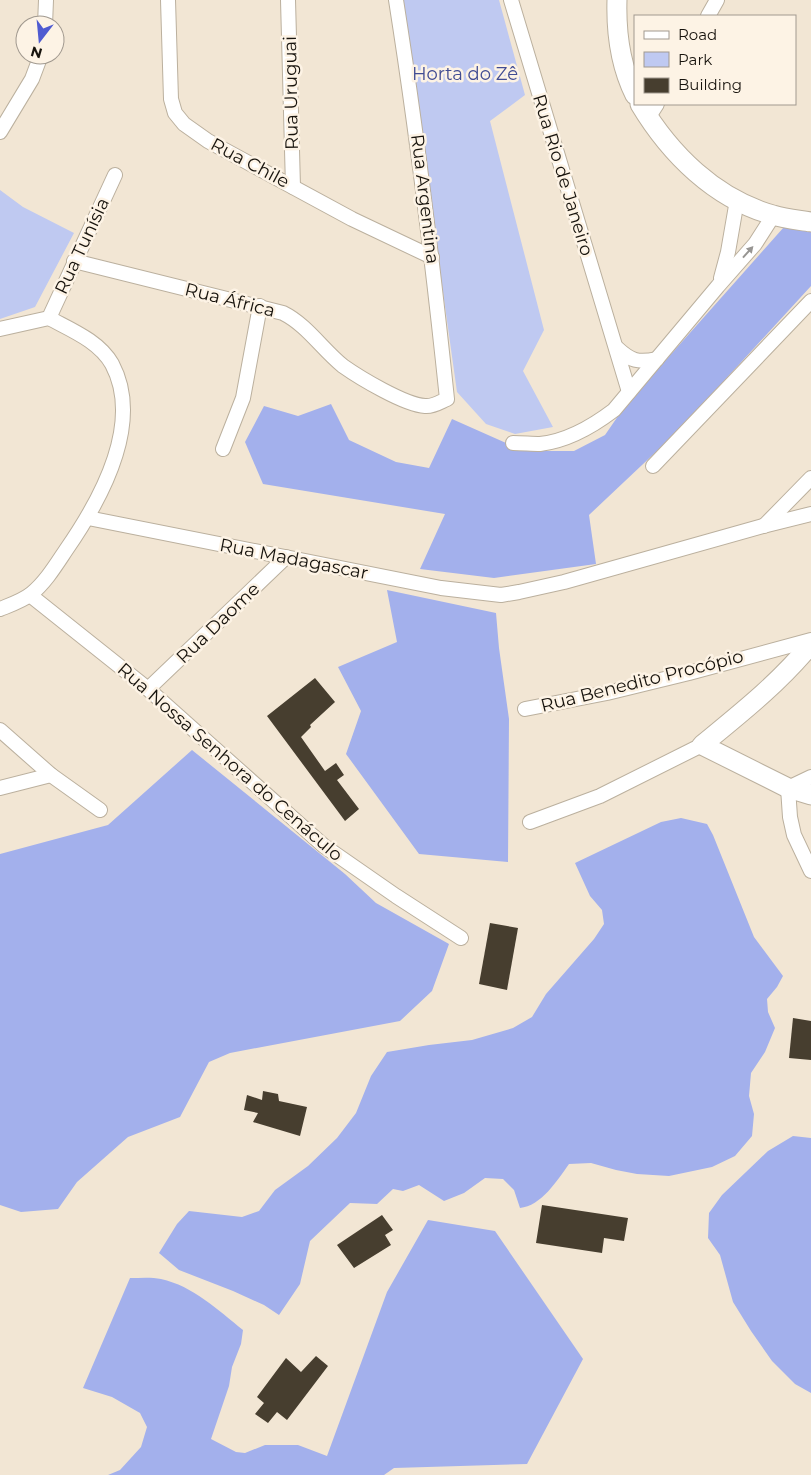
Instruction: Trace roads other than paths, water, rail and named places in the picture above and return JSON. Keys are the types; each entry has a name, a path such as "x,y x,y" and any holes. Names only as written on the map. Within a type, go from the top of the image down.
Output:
{"main road":[{"path":"617,0 617,29 620,49 625,72 634,93"},
{"path":"648,108 665,141 692,169 710,184 736,200 773,216 811,222"},
{"path":"811,644 794,665 764,694 702,745 788,788 811,795"}],"street":[{"path":"45,15 46,0"},
{"name":"Rua Chile","path":"168,0 171,99 175,113 184,124 208,141 352,219 432,257"},
{"name":"Rua Uruguai","path":"288,0 293,187"},
{"name":"Rua Argentina","path":"396,0 414,114 447,399"},
{"name":"Rua Rio de Janeiro","path":"511,0 629,392"},
{"path":"709,15 717,0"},
{"path":"0,132 32,79 37,65"},
{"name":"Rua Tunísia","path":"49,318 115,175"},
{"path":"718,286 728,252 736,200"},
{"path":"513,443 541,444 565,438 595,425 614,410 755,244 773,216"},
{"name":"Rua África","path":"74,262 260,306 290,317 344,366 400,398 416,405 428,407 447,399"},
{"path":"653,466 811,301"},
{"path":"223,449 243,398 260,306"},
{"path":"0,329 49,318 102,350 112,365 122,398 123,418 118,444 103,488 88,518 54,568 30,595 0,610"},
{"path":"617,348 628,358 638,361 646,362 657,359"},
{"path":"764,526 811,478"},
{"name":"Rua Madagascar","path":"88,518 441,588 500,595 564,582 811,514"},
{"name":"Rua Daome","path":"148,689 286,557"},
{"name":"Rua Nossa Senhora do Cenáculo","path":"30,595 148,689 324,846 461,938"},
{"name":"Rua Benedito Procópio","path":"525,709 616,691 811,640"},
{"name":"Rua Benedito Procópio","path":"758,653 782,656 794,665"},
{"path":"0,730 51,775 100,810"},
{"path":"530,822 600,796 702,745"},
{"path":"0,788 51,775"},
{"path":"811,777 788,788 794,834 811,871"}],"park label":[{"name":"Horta do Zê","path":"465,74"}]}
